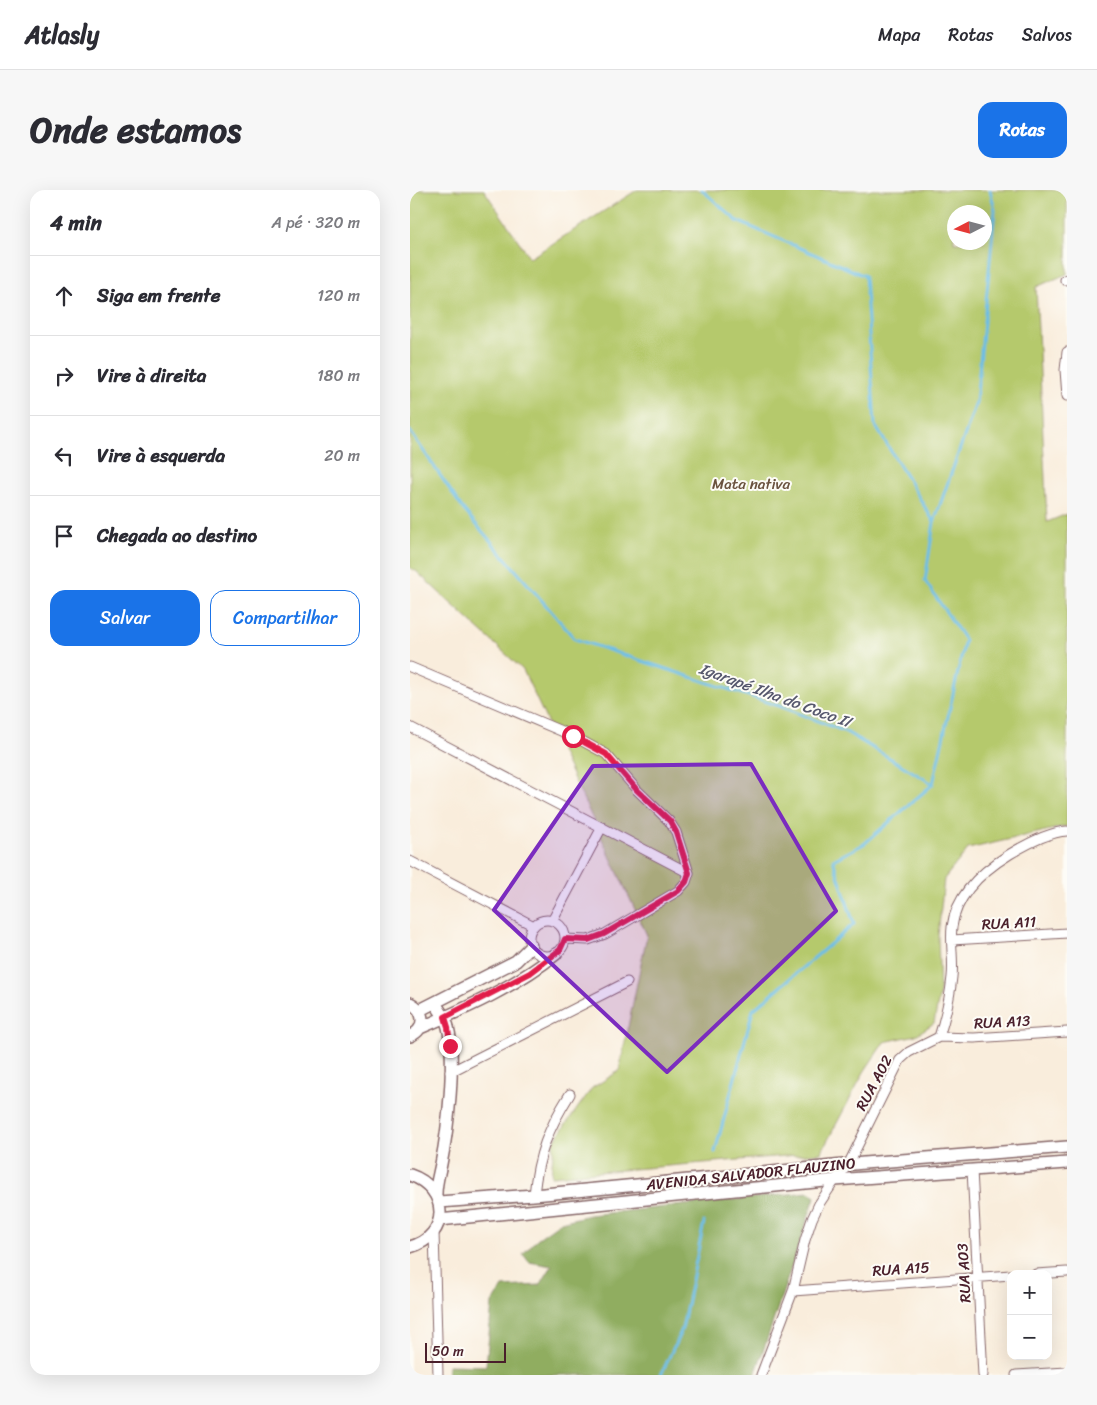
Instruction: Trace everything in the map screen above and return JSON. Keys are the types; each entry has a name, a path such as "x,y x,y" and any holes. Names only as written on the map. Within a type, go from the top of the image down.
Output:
{"street":[{"path":"1067,352 1065,370 1067,396"},
{"path":"410,667 573,736 606,754 637,790 670,821 676,832 689,873 686,882 678,891 604,934 588,940 565,939"},
{"path":"410,727 689,873"},
{"path":"552,921 602,827"},
{"path":"939,1037 953,976 952,940 954,918 961,902 974,882 996,862 1031,843 1065,831"},
{"path":"410,862 534,926"},
{"path":"410,1036 420,1028 530,973 556,954 565,939 562,928 552,921 542,921 534,926 529,935 531,946 544,956 556,954"},
{"name":"RUA A11","path":"952,940 1067,933"},
{"path":"420,1010 516,961 531,946"},
{"path":"450,1072 627,982"},
{"path":"410,1002 420,1010 422,1020 420,1028"},
{"path":"410,1247 427,1240 434,1232 439,1220 437,1178 441,1165 446,1126 450,1072 449,1036 445,1017 435,1003"},
{"name":"RUA A13","path":"939,1037 969,1038 1067,1032"},
{"name":"RUA A02","path":"761,1375 792,1291 805,1240 819,1204 848,1165 900,1060 909,1052 939,1037"},
{"path":"534,1195 540,1155 551,1126 570,1094"},
{"name":"AVENIDA SALVADOR FLAUZINO","path":"437,1198 534,1195 848,1165 1067,1147"},
{"name":"AVENIDA SALVADOR FLAUZINO","path":"439,1220 835,1180 1067,1163"},
{"name":"RUA A03","path":"972,1170 983,1375"},
{"path":"410,1175 420,1178 429,1184 437,1198"},
{"path":"434,1232 438,1375"},
{"path":"1052,1273 1067,1272"},
{"name":"RUA A15","path":"792,1291 1007,1275"},
{"path":"1016,1375 1067,1372"}],"highlighted area":[{"path":"751,764 836,911 667,1072 494,910 593,766"}],"green space":[{"name":"Mata nativa","path":"410,190 484,190 530,258 637,190 1067,190 1067,274 1036,287 1047,522 1067,514 1067,826 968,849 944,879 938,936 940,992 934,1023 916,1035 884,1042 864,1072 821,1153 551,1176 554,1141 592,1088 619,1071 647,935 523,670 416,571 410,568"},
{"path":"809,1192 815,1197 755,1375 448,1375 448,1365 486,1366 492,1303 503,1287 540,1285 552,1266 529,1262 523,1254 537,1239 561,1222 589,1215"}],"waterway":[{"path":"702,190 737,221 865,276 875,425 934,522"},
{"path":"933,784 965,640 925,581 934,522 976,403 995,210 990,190"},
{"name":"Igarapé Ilha do Coco II","path":"410,431 463,509 575,639 782,707 846,732 933,784 864,844 833,860 854,924 753,1010 715,1152"},
{"name":"Igarapé Ilha do Coco II","path":"661,1375 682,1329 704,1222"}],"route":[{"path":"450,1046 445,1017 530,973 560,950 565,939 588,940 596,938 678,891 686,882 689,873 676,832 670,821 637,790 615,762 606,754 573,736"}]}
